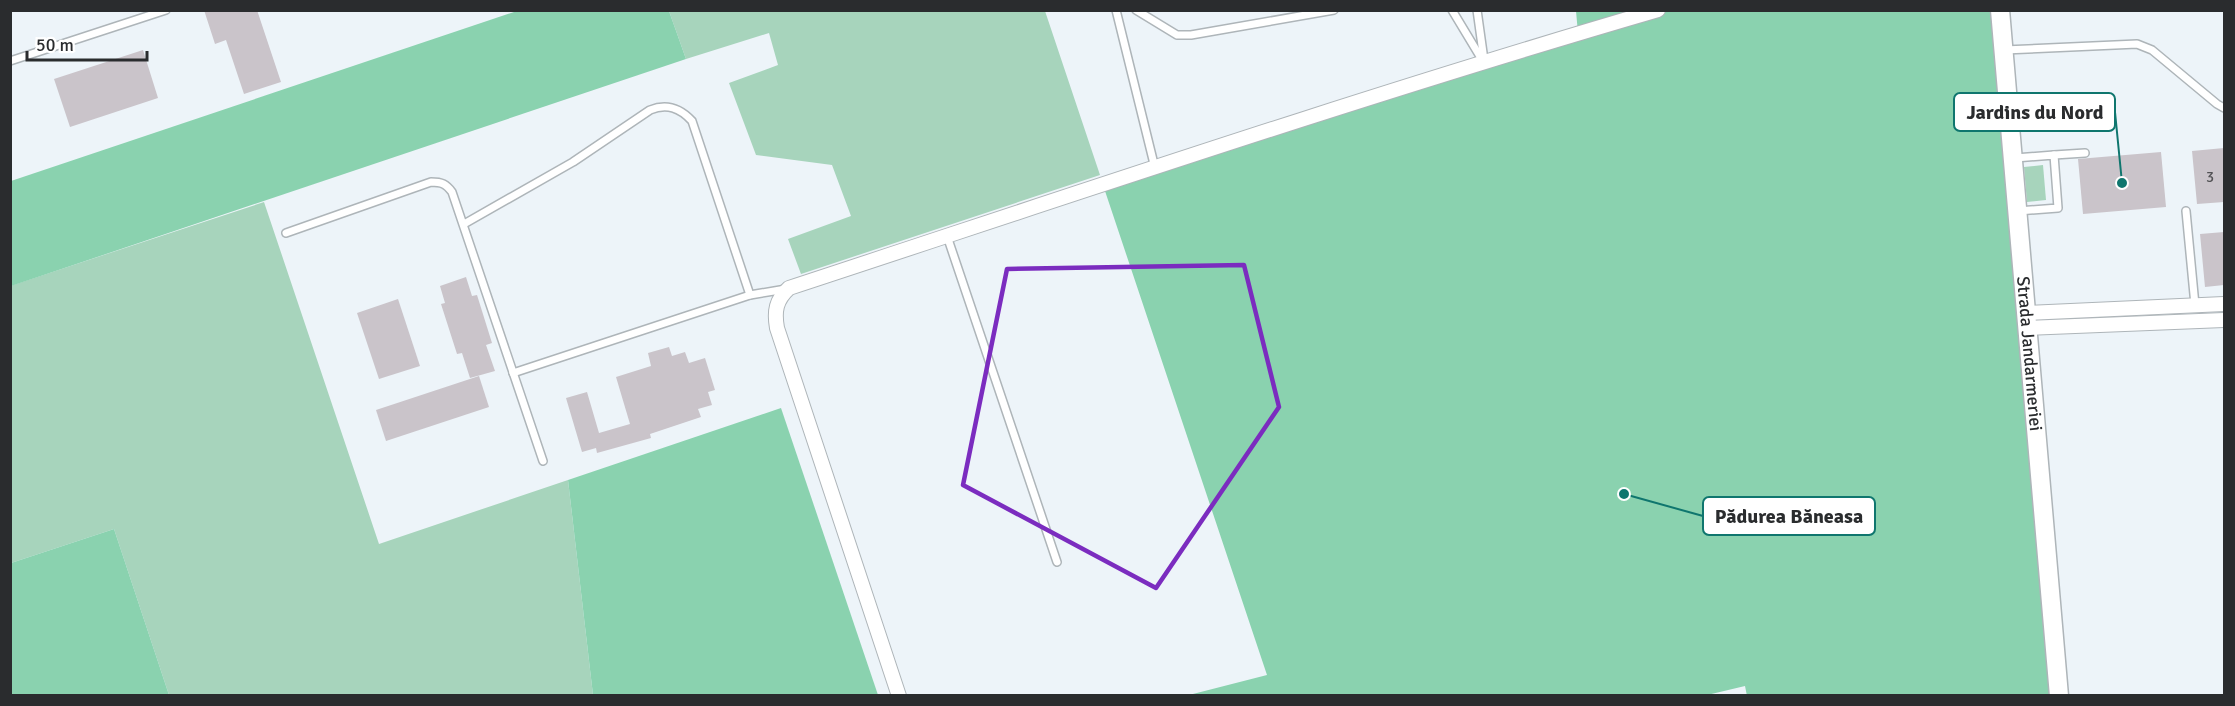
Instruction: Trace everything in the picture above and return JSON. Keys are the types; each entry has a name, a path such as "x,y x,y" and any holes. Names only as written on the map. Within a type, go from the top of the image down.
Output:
{"street":[{"path":"899,696 777,328 776,306 780,296 789,288 1155,168 1659,10"},
{"name":"Strada Jandarmeriei","path":"2000,10 2059,696"},
{"path":"2027,321 2224,304"},
{"path":"2027,321 2224,320"}],"lane":[{"path":"10,60 166,10"},
{"path":"1116,10 1155,168"},
{"path":"1136,10 1177,35 1191,36 1334,10"},
{"path":"1452,10 1484,63"},
{"path":"1478,10 1484,63"},
{"path":"2004,50 2137,44 2152,50 2224,108"},
{"path":"464,224 573,162 650,110 662,106 677,109 692,121 750,296"},
{"path":"2013,159 2085,153"},
{"path":"2017,211 2058,208 2054,155"},
{"path":"286,233 431,182 447,184 464,224 543,461"},
{"path":"2186,211 2195,305"},
{"path":"947,236 1057,562"},
{"path":"513,373 750,296 789,288"}],"highlighted area":[{"path":"1244,265 1279,407 1156,588 963,485 1007,269"}],"green space":[{"path":"517,11 669,11 686,59 11,286 11,181"},
{"path":"669,11 1045,11 1100,175 801,274 788,239 851,216 832,165 756,155 729,83 778,65 769,33 686,59"},
{"path":"1576,11 2000,11 2058,695 1747,696 1745,686 1703,696 1189,695 1267,675 1103,185 1578,33"},
{"path":"2043,165 2046,200 2027,202 2024,167"},
{"path":"264,202 379,544 568,480 593,695 169,695 114,529 11,563 10,286"},
{"path":"781,408 878,695 593,695 568,480"},
{"path":"114,529 169,695 11,695 11,563"}],"building":[{"path":"204,10 257,10 281,82 244,94 226,40 215,44"},
{"path":"143,50 158,98 70,127 54,79"},
{"path":"2224,148 2224,202 2197,204 2192,151"},
{"path":"2161,152 2166,207 2083,214 2078,159"},
{"path":"2224,232 2224,285 2205,287 2200,234"},
{"path":"466,277 472,296 477,295 492,343 486,345 495,371 470,378 462,353 457,354 441,304 445,303 440,286"},
{"path":"398,299 420,366 379,379 357,313"},
{"path":"669,347 672,356 685,352 689,363 705,358 715,390 708,392 712,405 698,409 701,417 650,434 651,438 597,453 596,448 582,452 566,398 587,392 599,433 630,424 616,377 651,366 648,353"},
{"path":"479,376 489,407 386,441 376,410"}],"place":[{"name":"Jardins du Nord","path":"2122,183"},
{"name":"Pădurea Băneasa","path":"1624,494"}]}
